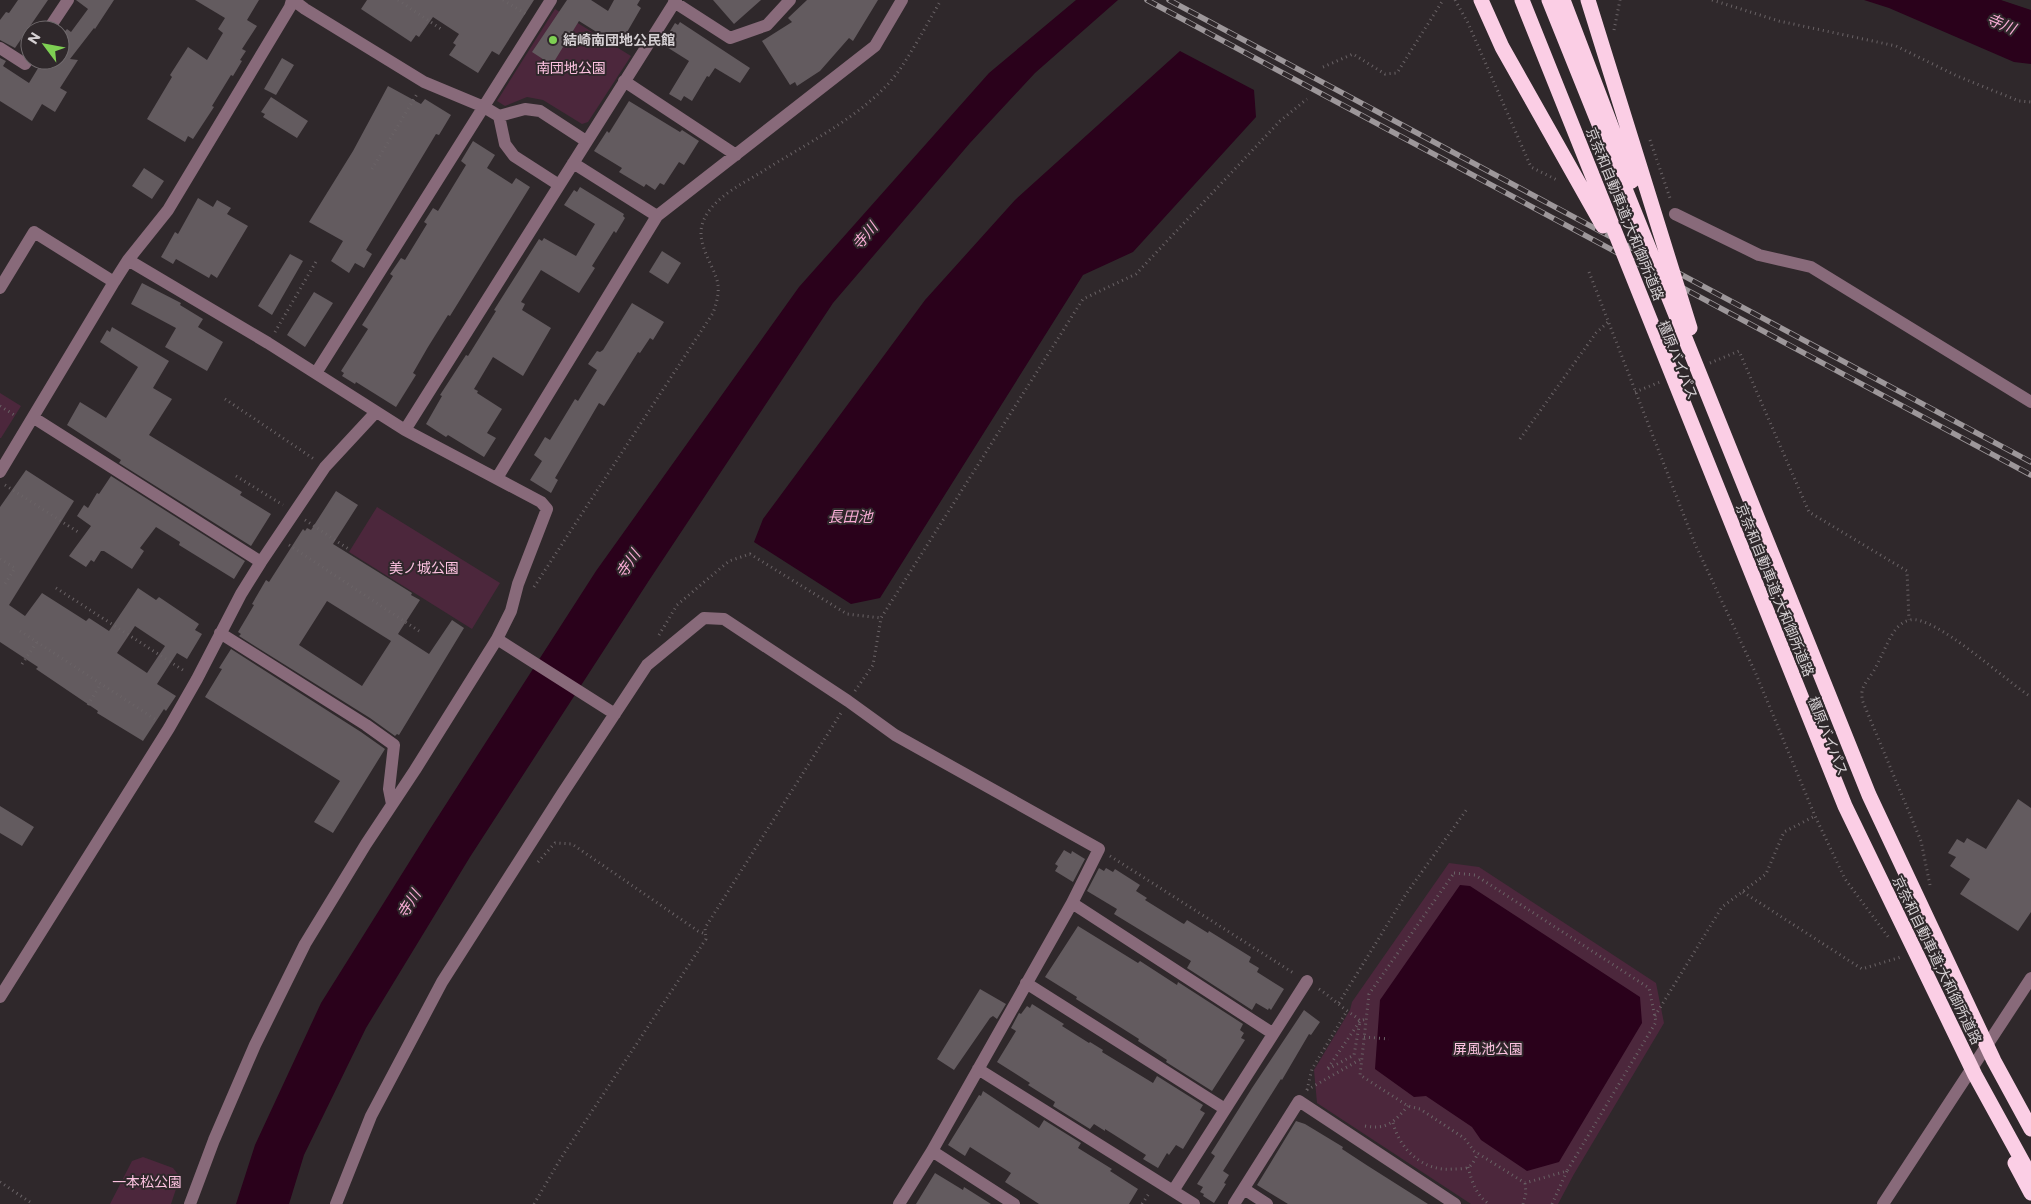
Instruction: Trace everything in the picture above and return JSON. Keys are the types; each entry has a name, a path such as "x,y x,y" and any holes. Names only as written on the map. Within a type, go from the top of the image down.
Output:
{"highway":[{"path":"1481,0 1502,47 1605,229"},
{"name":"橿原バイパス","path":"1513,0 1605,229 1662,362 1840,807 1968,1073 2031,1193"},
{"name":"京奈和自動車道;大和御所道路","path":"1522,0 1845,806 1975,1075 2031,1177"},
{"name":"京奈和自動車道;大和御所道路","path":"1549,0 1869,795 1994,1061 2031,1129"},
{"name":"橿原バイパス","path":"1563,0 1696,348 1874,794 1989,1040 2031,1119"},
{"path":"1588,0 1696,348"}],"street":[{"path":"55,20 68,0"},
{"path":"0,472 128,260 168,210 290,8 292,0 424,82 484,107 499,116 525,109 540,111 586,141"},
{"path":"316,372 551,0"},
{"path":"405,430 675,1 730,38 767,25 790,0"},
{"path":"497,478 657,216 875,46 902,0"},
{"path":"0,48 20,61"},
{"path":"624,81 736,155"},
{"path":"499,116 505,144 514,156 559,184"},
{"path":"573,163 657,216"},
{"path":"1675,214 1759,255 1811,267 2031,402"},
{"path":"0,288 34,232 114,282"},
{"path":"128,260 316,372 405,430 541,502 547,509 518,584 501,641 366,844 305,944 255,1045 214,1140 190,1204"},
{"path":"0,997 169,728 261,562 325,467 376,412"},
{"path":"34,418 261,562"},
{"path":"336,1204 371,1116 442,982 647,665 704,618 724,619 848,701 895,735 1099,849 1072,904 932,1151 898,1204"},
{"path":"220,633 366,725 394,745 389,789 392,804"},
{"path":"501,641 615,714"},
{"path":"1072,904 1272,1033"},
{"path":"1883,1204 2031,978"},
{"path":"1173,1191 1306,981"},
{"path":"1026,983 1225,1109"},
{"path":"978,1070 1194,1204"},
{"path":"1234,1204 1300,1101 1455,1204"},
{"path":"932,1151 1014,1204"},
{"path":"1244,1189 1267,1204"}],"path":[{"path":"398,0 441,29"},
{"path":"503,0 538,21"},
{"path":"529,592 713,313 718,296 718,281 706,255 702,237 702,226 708,212 729,192 867,104 897,72 941,0"},
{"path":"1323,67 1353,54 1385,74 1397,73 1443,0"},
{"path":"1455,0 1468,23"},
{"path":"1614,32 1620,0"},
{"path":"1712,0 1779,21 1896,46 1957,76 2019,101 2031,102"},
{"path":"372,169 424,82"},
{"path":"534,1204 561,1158 701,947 706,939 705,928 848,701 873,665 881,618 1083,299 1136,274 1280,121 1307,99"},
{"path":"1648,132 1675,214"},
{"path":"268,343 317,260"},
{"path":"1589,272 1695,544 1756,674 1814,816 1845,879 1892,941"},
{"path":"1520,439 1596,334 1608,322"},
{"path":"1739,351 1808,512 1907,571 1909,620"},
{"path":"225,399 325,467"},
{"path":"0,482 78,532"},
{"path":"278,538 419,631"},
{"path":"658,637 676,604 729,561 750,554 847,614 881,618"},
{"path":"0,559 15,568 5,584"},
{"path":"56,588 197,680"},
{"path":"1930,887 1921,841 1861,693 1862,686 1873,672 1895,629 1909,620 1922,620 1955,639 2031,697"},
{"path":"20,630 100,685 169,728"},
{"path":"22,664 37,642"},
{"path":"88,705 100,685"},
{"path":"1339,1003 1406,894 1467,809"},
{"path":"1655,1016 1722,907 1766,874 1784,832 1814,816"},
{"path":"537,862 556,843 572,844 698,931 706,934"},
{"path":"1099,849 1306,981 1339,1003 1360,1021"},
{"path":"1552,1204 1567,1171 1656,1022 1649,988 1476,875 1454,872 1368,994 1360,1075 1408,1106 1420,1109 1464,1138 1478,1154 1525,1183 1567,1171"},
{"path":"1743,892 1862,969 1904,957 1898,949"},
{"path":"1314,1095 1307,1090 1312,1069 1347,1011"},
{"path":"1360,1021 1354,1055 1328,1069 1360,1021 1366,1019"},
{"path":"1364,1037 1389,1039"},
{"path":"1318,1084 1361,1060"},
{"path":"1359,1123 1366,1127 1380,1127 1393,1123 1408,1106"},
{"path":"1393,1123 1404,1149 1434,1168 1450,1170 1468,1167 1478,1154"},
{"path":"1468,1167 1480,1198 1489,1204"},
{"path":"0,1182 33,1204"},
{"path":"1523,1204 1526,1194 1525,1183"}],"green space":[{"name":"南団地公園","path":"555,9 631,56 588,122 582,124 543,100 527,97 505,106 497,101"},
{"path":"0,393 21,406 1,438 0,438"},
{"name":"美ノ城公園","path":"377,507 500,583 472,629 349,552"},
{"name":"屏風池公園","path":"1449,863 1479,867 1656,983 1664,1023 1558,1204 1471,1204 1317,1103 1314,1070 1350,1010 1352,1002"},
{"name":"一本松公園","path":"143,1157 173,1168 180,1177 171,1204 110,1204 132,1161"}],"water":[{"name":"寺川","path":"1076,0 1118,0 1035,73 970,143 833,303 648,582 470,857 366,1028 304,1155 289,1204 236,1204 255,1145 321,1003 596,571 799,287 989,73"},
{"name":"寺川","path":"1864,0 2001,0 2031,10 2031,64 2014,62 1889,8"},
{"name":"長田池","path":"1180,51 1254,90 1256,117 1133,252 1083,275 880,598 851,604 754,542 763,519 925,300 1015,200"},
{"name":"屏風池公園","path":"1460,885 1470,886 1640,997 1642,1023 1559,1162 1527,1171 1481,1140 1472,1127 1426,1096 1414,1097 1375,1069 1380,1000"}],"building":[{"path":"18,0 48,0 34,20 20,20 20,41 15,48 0,40 0,20 6,12 9,13"},
{"path":"76,0 114,0 95,29 70,59 70,31 88,9"},
{"path":"195,0 259,0 247,20 257,26 242,49 246,51 240,60 242,61 233,76 231,75 212,106 214,107 193,139 188,136 185,142 147,119 172,77 170,75 188,47 207,60 223,33 218,29 225,18"},
{"path":"367,0 534,0 499,55 492,51 478,73 449,55 456,45 453,43 459,34 433,17 419,37 416,35 411,42 361,9"},
{"path":"567,0 591,0 608,11 614,0 640,0 637,5 641,8 619,46 579,21 552,65 532,52"},
{"path":"713,0 761,0 734,24"},
{"path":"807,0 878,0 853,41 849,38 820,71 797,86 795,82 790,85 762,41 792,22 788,18"},
{"path":"680,22 750,68 740,83 715,68 709,77 707,76 692,101 684,96 681,101 669,94 689,61 662,44 675,23 678,25"},
{"path":"0,58 6,61 3,66 29,83 37,70 70,70 70,59 78,60 60,88 67,92 55,112 42,104 32,121 0,101"},
{"path":"282,58 294,65 276,95 264,89"},
{"path":"388,86 421,104 425,99 451,115 439,135 436,134 366,250 372,254 364,268 355,263 349,273 331,261 343,241 309,222 353,151"},
{"path":"271,97 308,121 297,138 263,117 265,114 261,112"},
{"path":"629,101 680,132 682,130 699,141 684,165 679,162 664,185 660,183 655,190 646,184 644,187 619,172 622,168 594,151 607,131 609,133"},
{"path":"473,141 495,155 487,168 512,184 516,178 530,187 450,316 448,315 428,347 413,373 416,375 396,407 356,382 355,384 342,376 344,373 341,371 368,329 362,325 393,276 390,274 401,258 405,260 427,224 424,222 433,208 438,211 466,165 461,161"},
{"path":"144,168 164,181 152,199 132,186"},
{"path":"580,187 624,214 625,218 616,233 614,231 592,266 595,268 579,293 541,270 521,302 525,304 522,310 551,328 523,376 493,357 474,389 478,391 477,393 502,409 487,433 496,438 484,457 426,424 442,396 440,395 466,355 468,356 496,311 494,310 539,239 542,241 544,238 576,256 595,224 564,205 574,190 577,192"},
{"path":"198,198 213,207 217,200 231,208 227,214 248,226 217,278 211,274 209,278 176,259 173,264 161,257 175,232 178,234"},
{"path":"662,251 681,263 668,284 649,272"},
{"path":"290,254 303,261 272,315 258,306"},
{"path":"142,283 181,303 180,305 203,319 198,327 223,342 207,371 165,347 176,328 131,304"},
{"path":"314,292 333,303 305,347 287,335"},
{"path":"632,303 664,322 653,340 650,338 640,353 638,352 604,406 599,403 555,478 558,480 551,493 530,480 542,461 534,455 545,437 550,440 575,399 578,401 597,370 588,364 597,351 603,350"},
{"path":"112,327 169,361 153,388 172,399 149,435 242,492 240,495 271,514 251,546 119,463 121,460 67,425 80,402 106,418 138,367 100,342 107,330 110,332"},
{"path":"26,470 74,501 9,605 25,616 42,593 86,621 89,618 109,631 138,588 156,600 159,597 199,624 195,630 202,634 187,659 177,653 157,684 176,696 166,711 164,709 143,741 97,713 98,711 36,669 38,667 0,642 0,507","holes":["135,626 165,646 147,673 117,653"]},
{"path":"111,476 245,561 234,579 179,545 180,542 156,527 140,548 144,551 132,569 104,551 101,551 94,562 91,560 86,567 69,556 91,526 77,516 84,505 88,508"},
{"path":"336,491 358,505 333,544 412,593 411,595 420,600 398,634 429,654 452,620 464,628 399,735 395,736 370,718 239,636 241,634 238,632 266,580 269,582 303,529 305,531 307,528 311,530","holes":["327,601 391,641 362,686 299,645"]},
{"path":"231,649 385,749 333,833 314,822 340,781 205,697 222,669 219,668"},
{"path":"2018,799 2031,808 2031,912 2018,931 1960,894 1970,879 1950,866 1956,857 1948,853 1957,839 1964,843 1967,838 1986,849"},
{"path":"0,806 34,827 22,846 0,833"},
{"path":"1064,850 1071,854 1072,851 1085,859 1073,882 1055,871 1058,866 1055,864"},
{"path":"1099,868 1104,871 1106,868 1113,872 1115,869 1140,885 1136,891 1147,898 1145,900 1184,924 1187,920 1208,933 1209,931 1251,957 1249,962 1259,968 1257,972 1284,989 1271,1010 1256,1003 1252,1010 1187,968 1191,961 1114,914 1117,909 1087,891"},
{"path":"1078,926 1138,963 1140,961 1177,985 1178,982 1243,1024 1240,1030 1244,1033 1241,1038 1245,1040 1212,1091 1166,1062 1167,1060 1138,1041 1139,1039 1045,977"},
{"path":"980,989 1006,1004 997,1019 993,1016 990,1018 954,1070 937,1059"},
{"path":"1032,1004 1064,1024 1062,1026 1153,1083 1157,1076 1203,1105 1200,1110 1205,1113 1183,1149 1176,1145 1169,1155 1167,1153 1158,1168 1143,1159 1146,1155 1105,1129 1105,1131 1094,1124 1090,1129 1053,1106 1055,1102 997,1062 1016,1031 1011,1028 1019,1013 1021,1014 1027,1006 1030,1008"},
{"path":"1304,1010 1320,1022 1311,1035 1309,1034 1282,1080 1223,1171 1229,1175 1224,1183 1226,1184 1214,1203 1203,1196 1204,1194 1200,1192 1203,1187 1197,1184 1215,1156 1211,1153"},
{"path":"983,1091 1039,1128 1044,1120 1081,1143 1078,1148 1112,1169 1110,1171 1138,1189 1129,1204 1039,1204 1005,1182 1011,1173 970,1147 965,1156 948,1145"},
{"path":"1296,1121 1305,1124 1343,1147 1342,1149 1428,1204 1288,1204 1257,1185"},
{"path":"935,1173 963,1190 964,1187 991,1204 916,1204"}],"railway":[{"path":"1147,0 2031,475"},
{"path":"1169,0 2031,462"}],"place":[{"name":"結崎南団地公民館","path":"553,40"}]}
